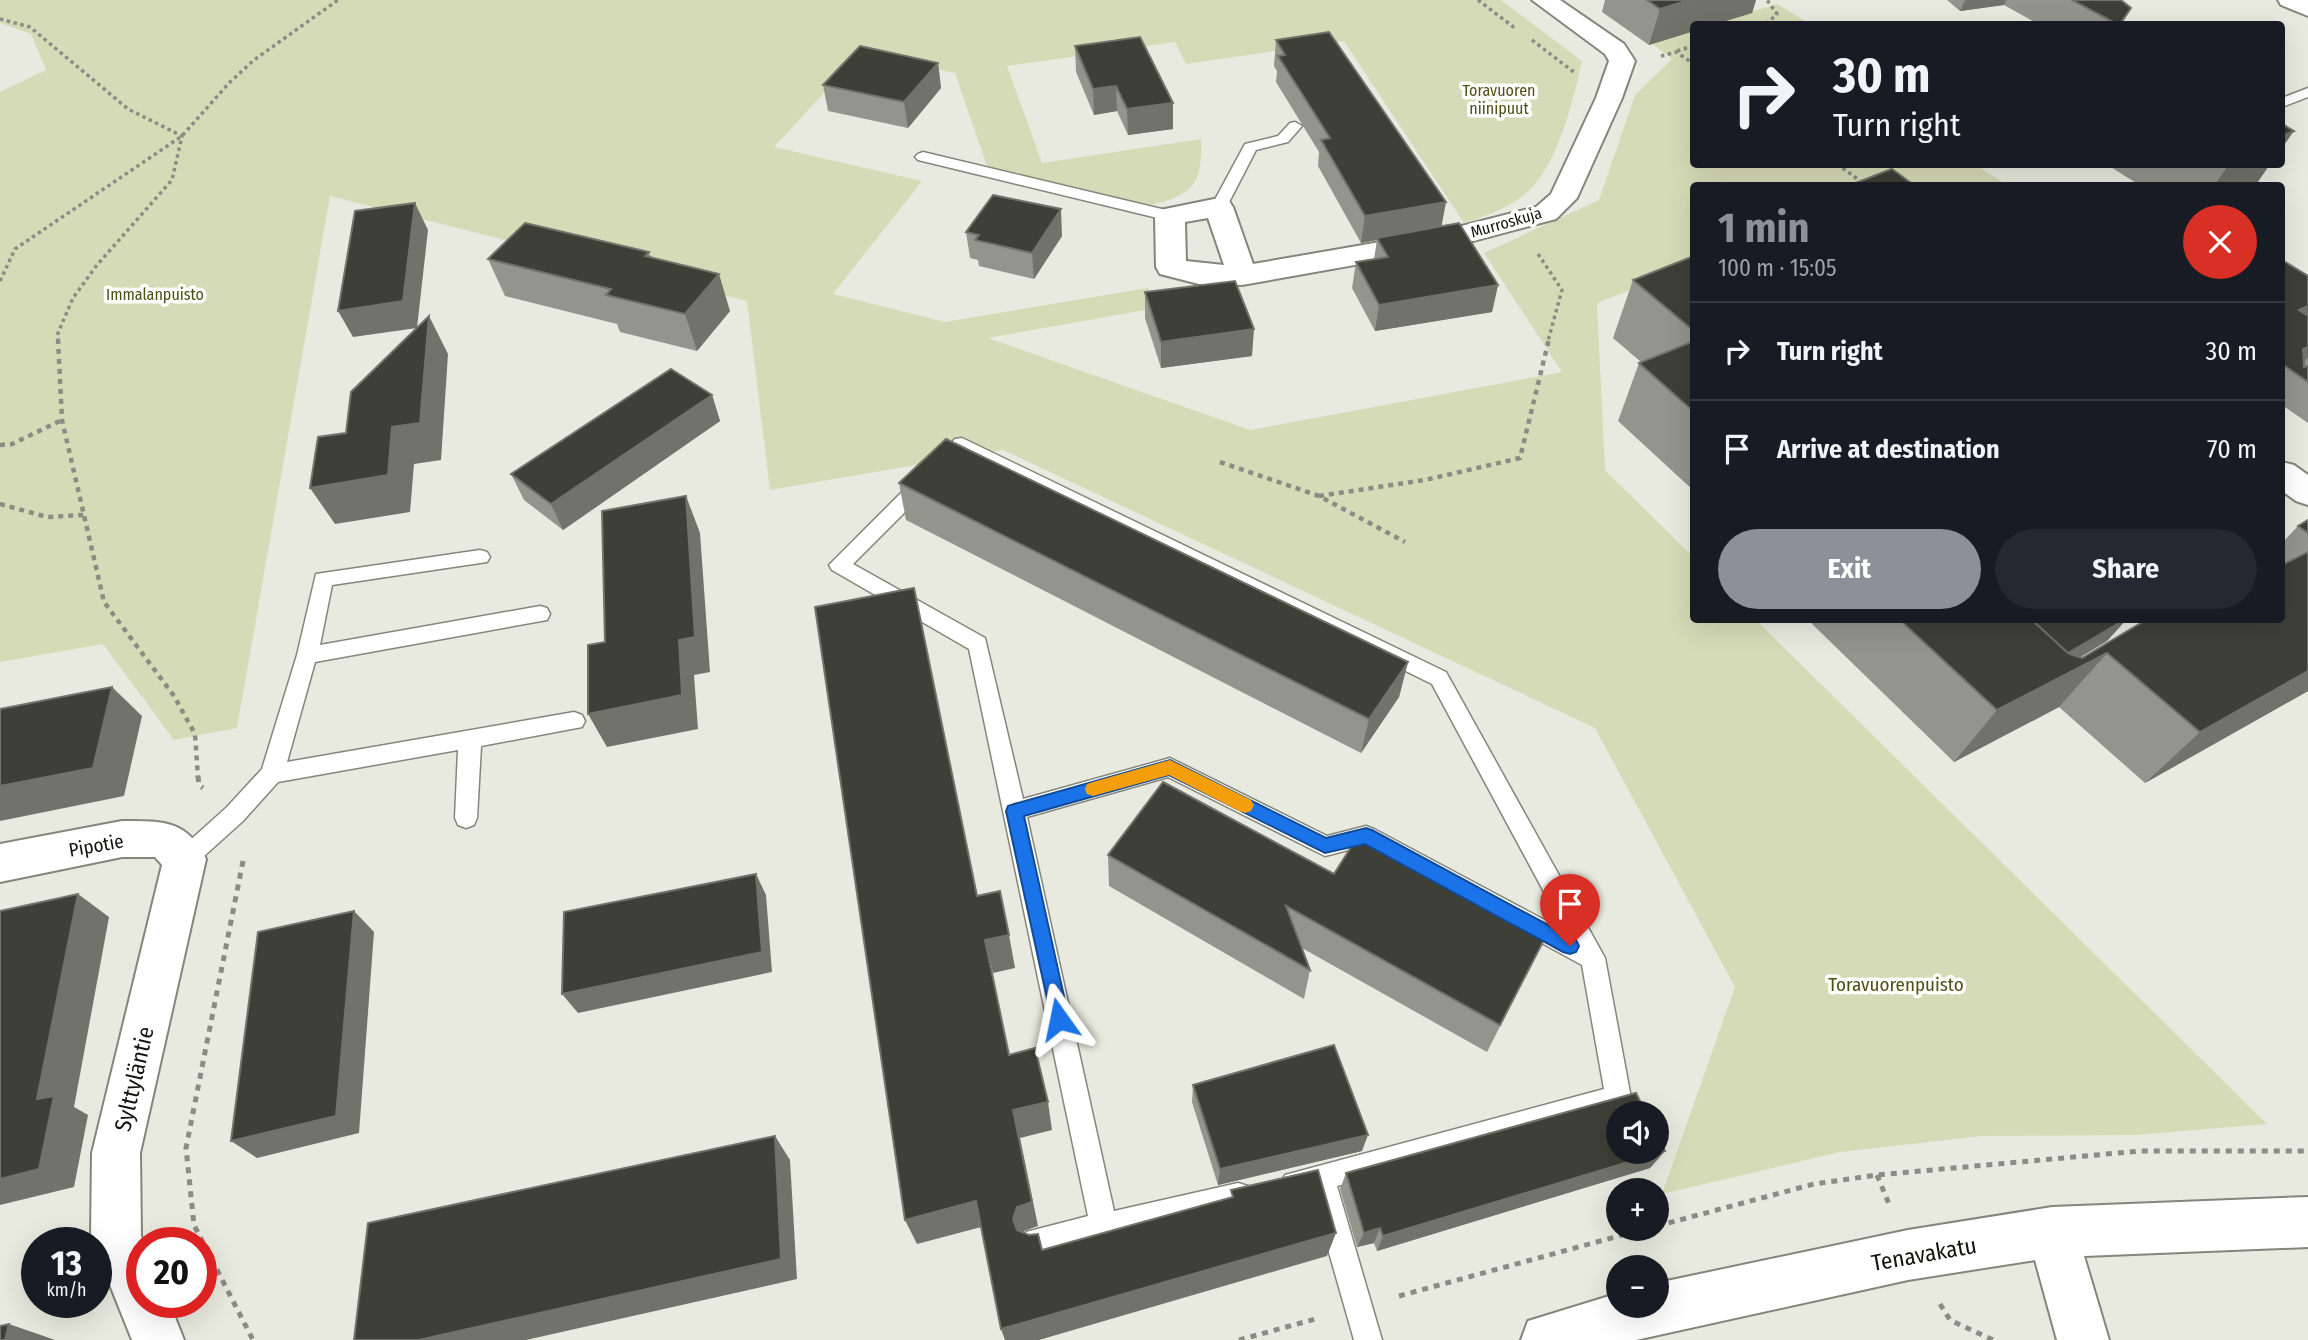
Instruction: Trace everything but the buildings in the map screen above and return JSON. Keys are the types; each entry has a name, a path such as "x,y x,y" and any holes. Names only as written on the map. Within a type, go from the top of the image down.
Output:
{"street":[{"name":"Murroskuja","path":"1170,216 1171,267 1199,274 1242,275 1439,241 1546,213 1563,198 1609,98 1622,61 1615,49 1544,0"},
{"path":"2290,0 2308,9"},
{"path":"1170,216 1219,207 1242,275"},
{"path":"2285,476 2308,492"},
{"name":"Pipotie","path":"0,863 122,839 164,839 185,859"},
{"name":"Sylttyläntie","path":"126,1262 116,1237 116,1153 185,859"},
{"name":"Tenavakatu","path":"1547,1340 1646,1311 1882,1260 2052,1232 2308,1222"},
{"path":"2052,1232 2083,1340"},
{"name":"Sylttyläntie","path":"149,1318 158,1340"}],"lane":[{"path":"2285,102 2308,92"},
{"path":"1219,207 1250,147 1283,139 1295,126"},
{"path":"923,157 1170,216"},
{"path":"1035,1242 1104,1227 1321,1178 1618,1098 1592,958 1440,678 962,444 839,565 978,644 1104,1227"},
{"path":"185,859 235,814 272,774 307,655 323,579 480,557"},
{"path":"307,655 540,614"},
{"path":"272,774 573,721"},
{"path":"466,818 470,739"},
{"path":"1014,811 1170,767 1325,846 1366,836 1592,958"},
{"path":"1321,1178 1368,1340"}],"path":[{"path":"0,281 15,249 182,136 229,84 278,39 338,0"},
{"path":"1478,0 1609,98"},
{"path":"1768,0 1777,14 1772,21"},
{"path":"0,19 30,27 128,108 182,136"},
{"path":"1676,52 1690,47"},
{"path":"182,136 172,180 97,265 73,298 58,333 62,420 104,602 174,696 195,734 199,785 250,825 186,1148 194,1225 253,1340"},
{"path":"1842,168 1862,182"},
{"path":"1320,496 1425,480 1520,457 1530,408 1562,290 1516,221"},
{"path":"0,445 12,444 62,420"},
{"path":"1220,462 1320,496 1405,542"},
{"path":"0,504 47,517 84,515"},
{"path":"1669,1223 1814,1184 1877,1175 2140,1151 2308,1151"},
{"path":"1239,1340 1606,1239"}],"green space":[{"name":"Toravuorenpuisto","path":"0,0 1501,0 1582,61 1562,133 1546,169 1536,183 1510,204 1464,223 1344,41 1186,64 1175,42 1007,66 1042,163 1201,139 1200,166 1192,185 1177,197 1151,205 988,169 955,73 861,53 774,147 922,181 833,294 945,322 1148,288 1156,308 988,338 1250,430 1562,372 1484,253 1599,200 1635,95 1672,59 1651,43 1690,31 1690,168 1980,168 2002,182 1690,182 1690,268 1597,303 1605,470 1690,554 1690,623 1759,623 2267,1124 2135,1135 1982,1136 1840,1152 1669,1192 1668,1178 1735,987 1595,728 1003,450 770,490 747,301 330,196 237,728 174,740 103,644 0,662 0,92 46,70 31,34 0,23"},
{"path":"1777,4 1805,21 1721,21"}],"slow traffic":[{"path":"1093,789 1170,767 1245,805"}],"route":[{"path":"1059,1019 1014,811 1170,767 1325,846 1366,836 1570,946"}],"park label":[{"name":"Toravuoren niinipuut","path":"1499,99"},
{"name":"Immalanpuisto","path":"155,294"}]}
